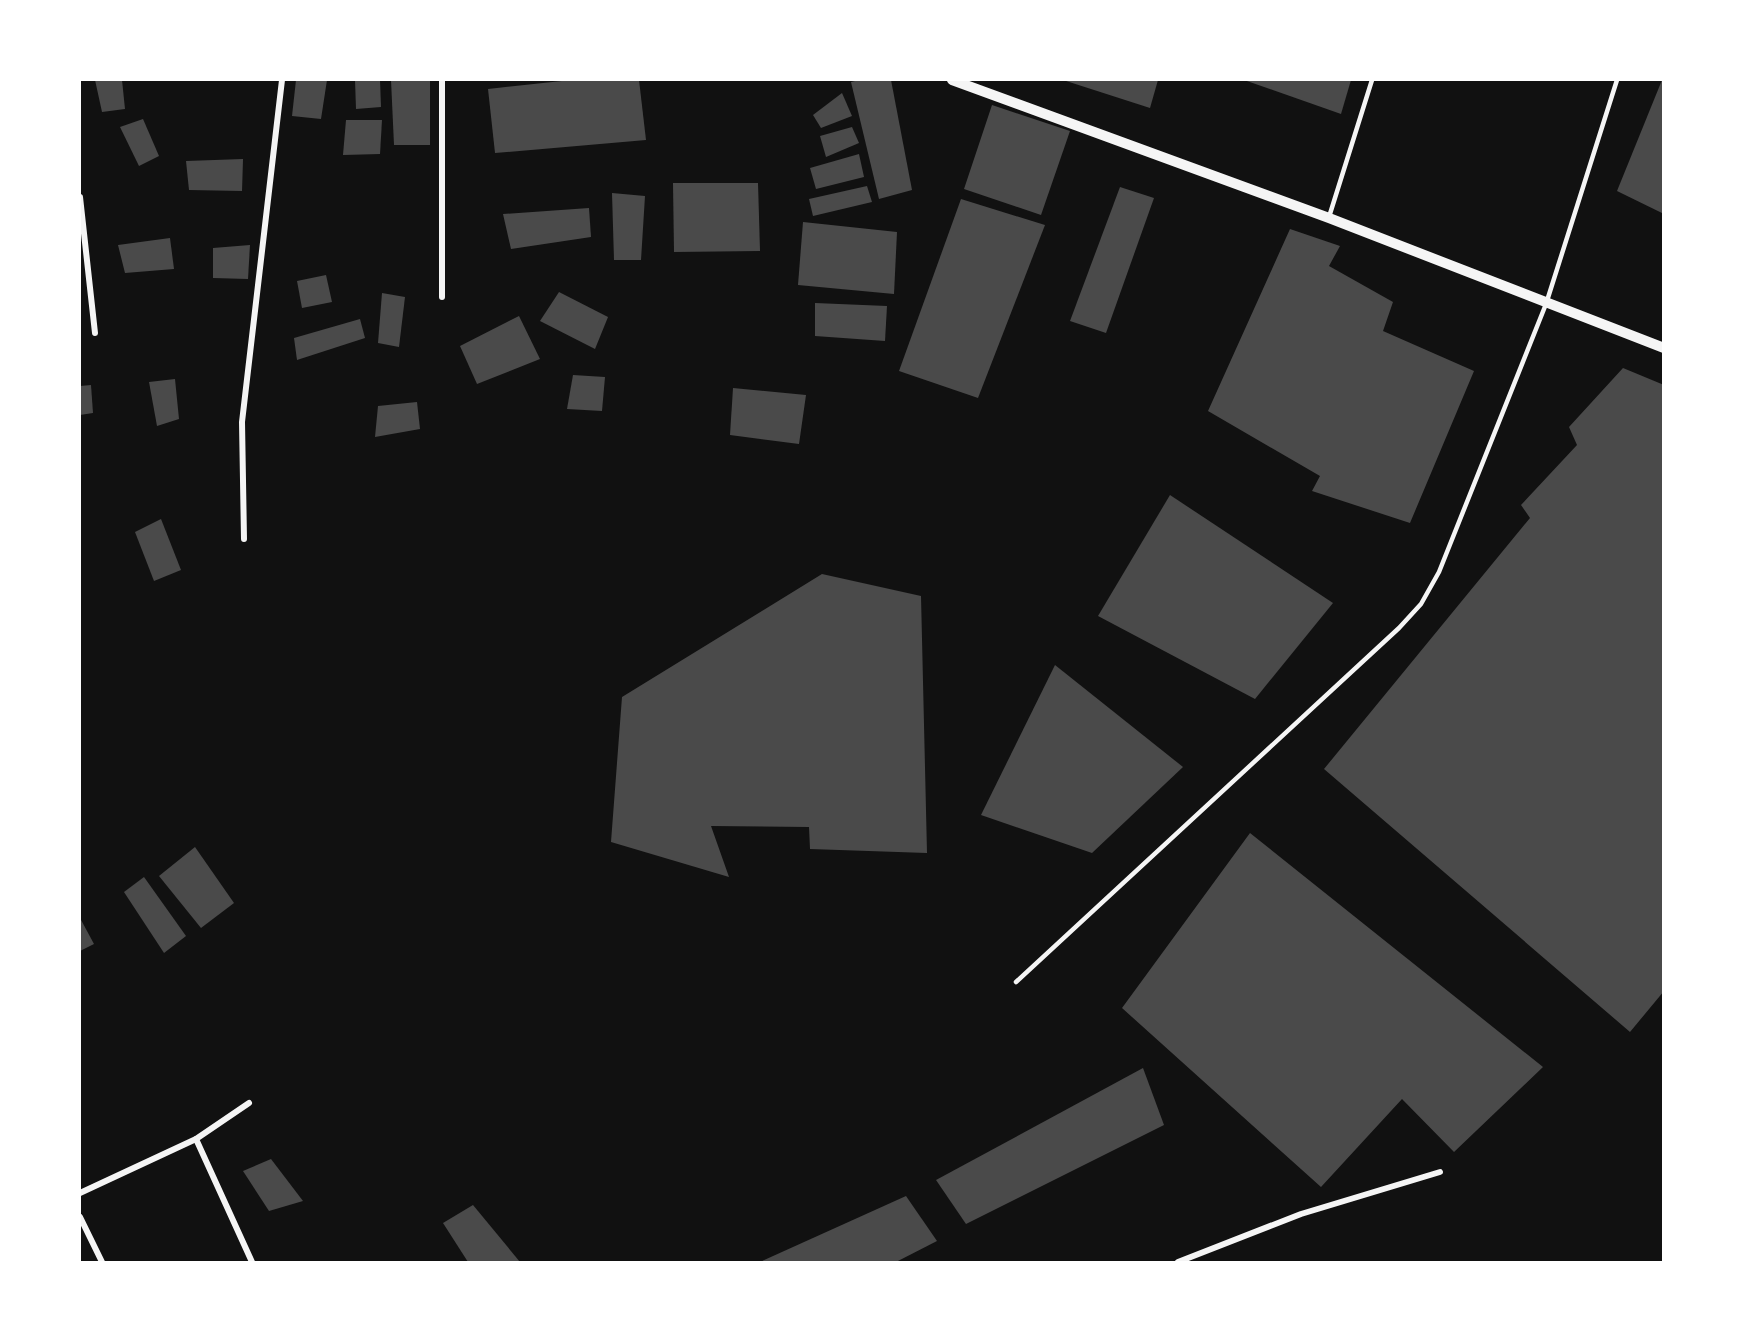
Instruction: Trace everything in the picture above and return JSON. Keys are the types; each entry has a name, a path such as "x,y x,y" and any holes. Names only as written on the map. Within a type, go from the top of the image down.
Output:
{"street":[{"path":"244,540 242,422 282,80"},
{"path":"442,80 442,297"},
{"path":"952,80 1329,218 1664,348"},
{"path":"80,197 95,333"},
{"path":"80,1193 195,1139 249,1103"},
{"path":"195,1139 252,1263"},
{"path":"1178,1263 1301,1214 1440,1172"},
{"path":"80,1217 102,1263"}],"lane":[{"path":"1329,218 1372,80"},
{"path":"1016,982 1399,628 1421,604 1439,572 1546,304 1617,80"}],"building":[{"path":"95,80 122,80 125,109 102,112"},
{"path":"296,80 327,80 321,119 292,116"},
{"path":"355,80 380,80 381,107 356,109"},
{"path":"391,80 430,80 430,145 394,145"},
{"path":"571,80 639,80 646,140 495,153 488,89"},
{"path":"891,80 912,190 879,199 851,82"},
{"path":"1063,80 1158,80 1150,108"},
{"path":"1244,80 1351,80 1341,114"},
{"path":"1662,80 1664,80 1664,214 1617,191"},
{"path":"842,93 852,116 821,128 813,115"},
{"path":"992,105 1070,131 1041,215 964,189"},
{"path":"143,119 159,156 139,166 120,127"},
{"path":"346,120 382,120 380,154 343,155"},
{"path":"852,127 859,143 826,157 820,136"},
{"path":"859,154 864,177 816,189 810,168"},
{"path":"243,159 242,191 189,190 186,161"},
{"path":"673,183 758,183 760,251 674,252"},
{"path":"867,186 872,202 813,216 809,199"},
{"path":"1120,187 1154,198 1106,333 1070,321"},
{"path":"612,193 645,196 641,260 614,260"},
{"path":"961,199 1045,225 978,398 899,371"},
{"path":"589,208 591,237 511,249 503,214"},
{"path":"803,222 897,232 894,294 798,285"},
{"path":"1290,229 1340,246 1329,266 1393,302 1383,331 1474,371 1410,523 1312,491 1320,476 1208,411"},
{"path":"170,238 174,269 125,273 118,245"},
{"path":"250,245 248,279 213,278 213,248"},
{"path":"326,275 332,302 302,308 297,281"},
{"path":"559,292 608,317 595,349 540,321"},
{"path":"382,293 405,297 399,347 378,343"},
{"path":"815,303 887,306 885,341 815,336"},
{"path":"519,316 540,359 477,384 460,346"},
{"path":"360,319 365,338 297,360 294,338"},
{"path":"1623,368 1664,385 1664,991 1630,1032 1324,769 1530,518 1521,505 1577,445 1569,427"},
{"path":"573,375 605,377 602,411 567,409"},
{"path":"175,379 179,419 157,426 149,382"},
{"path":"91,385 93,413 80,415 80,386"},
{"path":"733,388 806,395 799,444 730,435"},
{"path":"417,402 420,429 375,437 378,406"},
{"path":"1170,495 1333,603 1255,699 1098,616"},
{"path":"161,519 181,570 154,581 135,532"},
{"path":"822,574 921,596 927,853 810,849 809,827 711,826 729,877 611,842 622,697"},
{"path":"1055,665 1183,767 1092,853 981,815"},
{"path":"1250,833 1543,1067 1454,1152 1402,1099 1321,1187 1122,1008"},
{"path":"195,847 234,903 201,928 159,876"},
{"path":"144,877 186,936 164,953 124,892"},
{"path":"80,918 94,944 80,951"},
{"path":"1143,1068 1164,1125 966,1224 936,1180"},
{"path":"271,1159 303,1201 269,1211 243,1171"},
{"path":"906,1196 937,1241 896,1262 760,1262"},
{"path":"473,1205 520,1262 468,1262 443,1223"}]}
